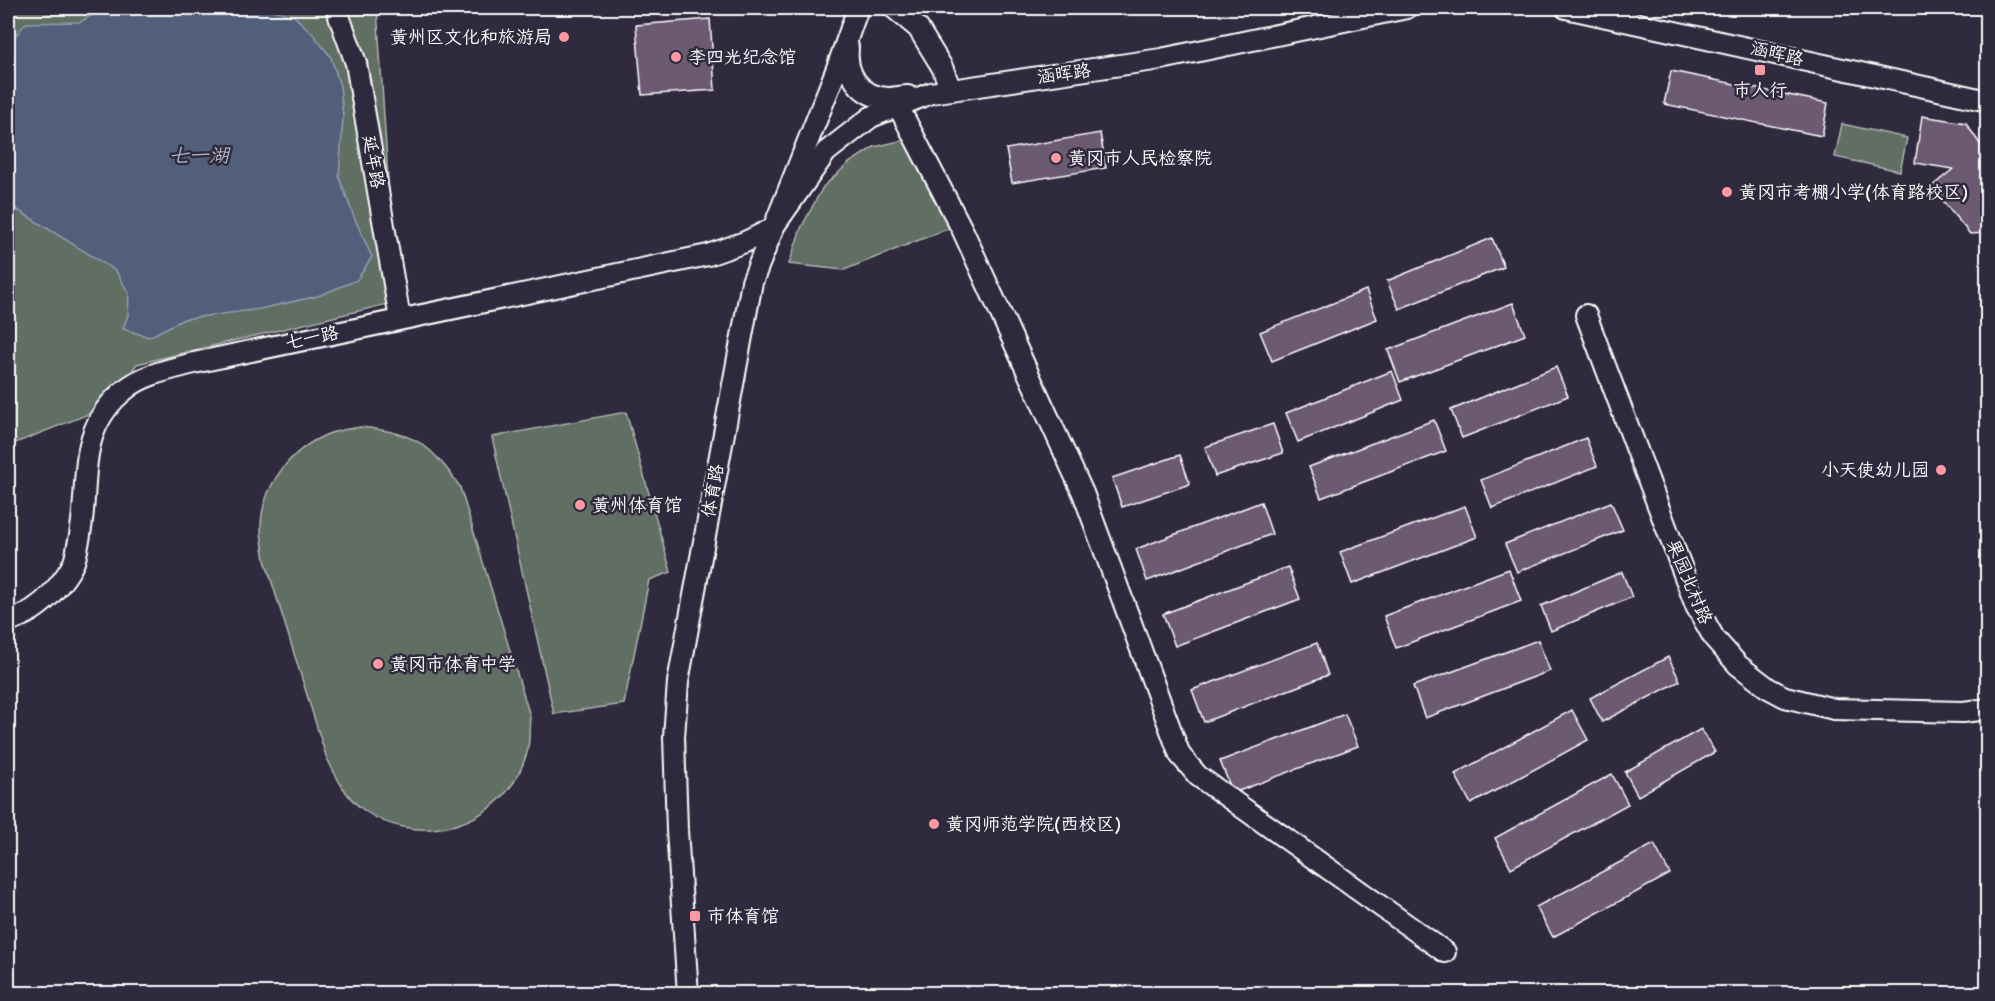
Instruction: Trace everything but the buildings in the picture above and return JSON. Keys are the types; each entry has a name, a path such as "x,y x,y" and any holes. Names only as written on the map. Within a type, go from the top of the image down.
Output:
{"street":[{"name":"延年路","path":"336,8 356,63 400,320"},
{"name":"体育路","path":"688,993 677,830 674,737 678,682 752,282 858,8"},
{"path":"894,8 918,28 942,67 951,90"},
{"name":"涵晖路","path":"772,229 826,152 871,117 931,93 1161,59 1407,8"},
{"name":"涵晖路","path":"1566,8 1988,101"},
{"path":"849,34 846,61 853,77 863,90 874,96 889,98 931,93"},
{"path":"898,106 963,231 1083,493 1180,755 1198,776 1444,952"},
{"name":"七一路","path":"8,621 44,602 62,583 74,562 82,530 87,455 93,433 100,417 111,402 128,387 154,375 194,363 708,255 745,242 772,229"},
{"name":"果园北村路","path":"1586,315 1696,606 1714,638 1737,665 1768,688 1785,697 1834,709 1963,712 1988,709"}],"green space":[{"name":"七一湖","path":"8,8 377,8 396,302 137,364 104,408 8,446"},
{"path":"1842,124 1907,138 1900,171 1835,157"},
{"path":"908,139 952,227 844,270 789,264 801,228 823,187 849,163 874,147"},
{"name":"黄州体育馆","path":"626,412 671,572 649,580 624,704 554,714 492,437"},
{"path":"360,427 394,432 419,442 440,460 460,487 530,716 527,753 514,782 500,799 484,812 446,827 425,829 404,827 384,821 358,806 342,786 326,756 265,560 261,532 262,513 272,484 281,471 302,449 314,441 332,433"}],"water":[{"name":"七一湖","path":"150,8 193,15 219,8 266,8 294,16 312,33 331,57 340,86 343,117 339,177 372,257 357,280 318,296 260,309 184,319 149,337 123,329 128,315 129,294 116,271 8,204 8,32 17,34 26,23 80,22 103,9"}],"place":[{"name":"黄州区文化和旅游局","path":"564,37"},
{"name":"李四光纪念馆","path":"676,57"},
{"name":"市人行","path":"1760,70"},
{"name":"黄冈市人民检察院","path":"1056,158"},
{"name":"黄冈市考棚小学(体育路校区)","path":"1727,192"},
{"name":"小天使幼儿园","path":"1941,470"},
{"name":"黄州体育馆","path":"580,505"},
{"name":"黄冈市体育中学","path":"378,664"},
{"name":"黄冈师范学院(西校区)","path":"934,824"},
{"name":"市体育馆","path":"695,916"}]}
